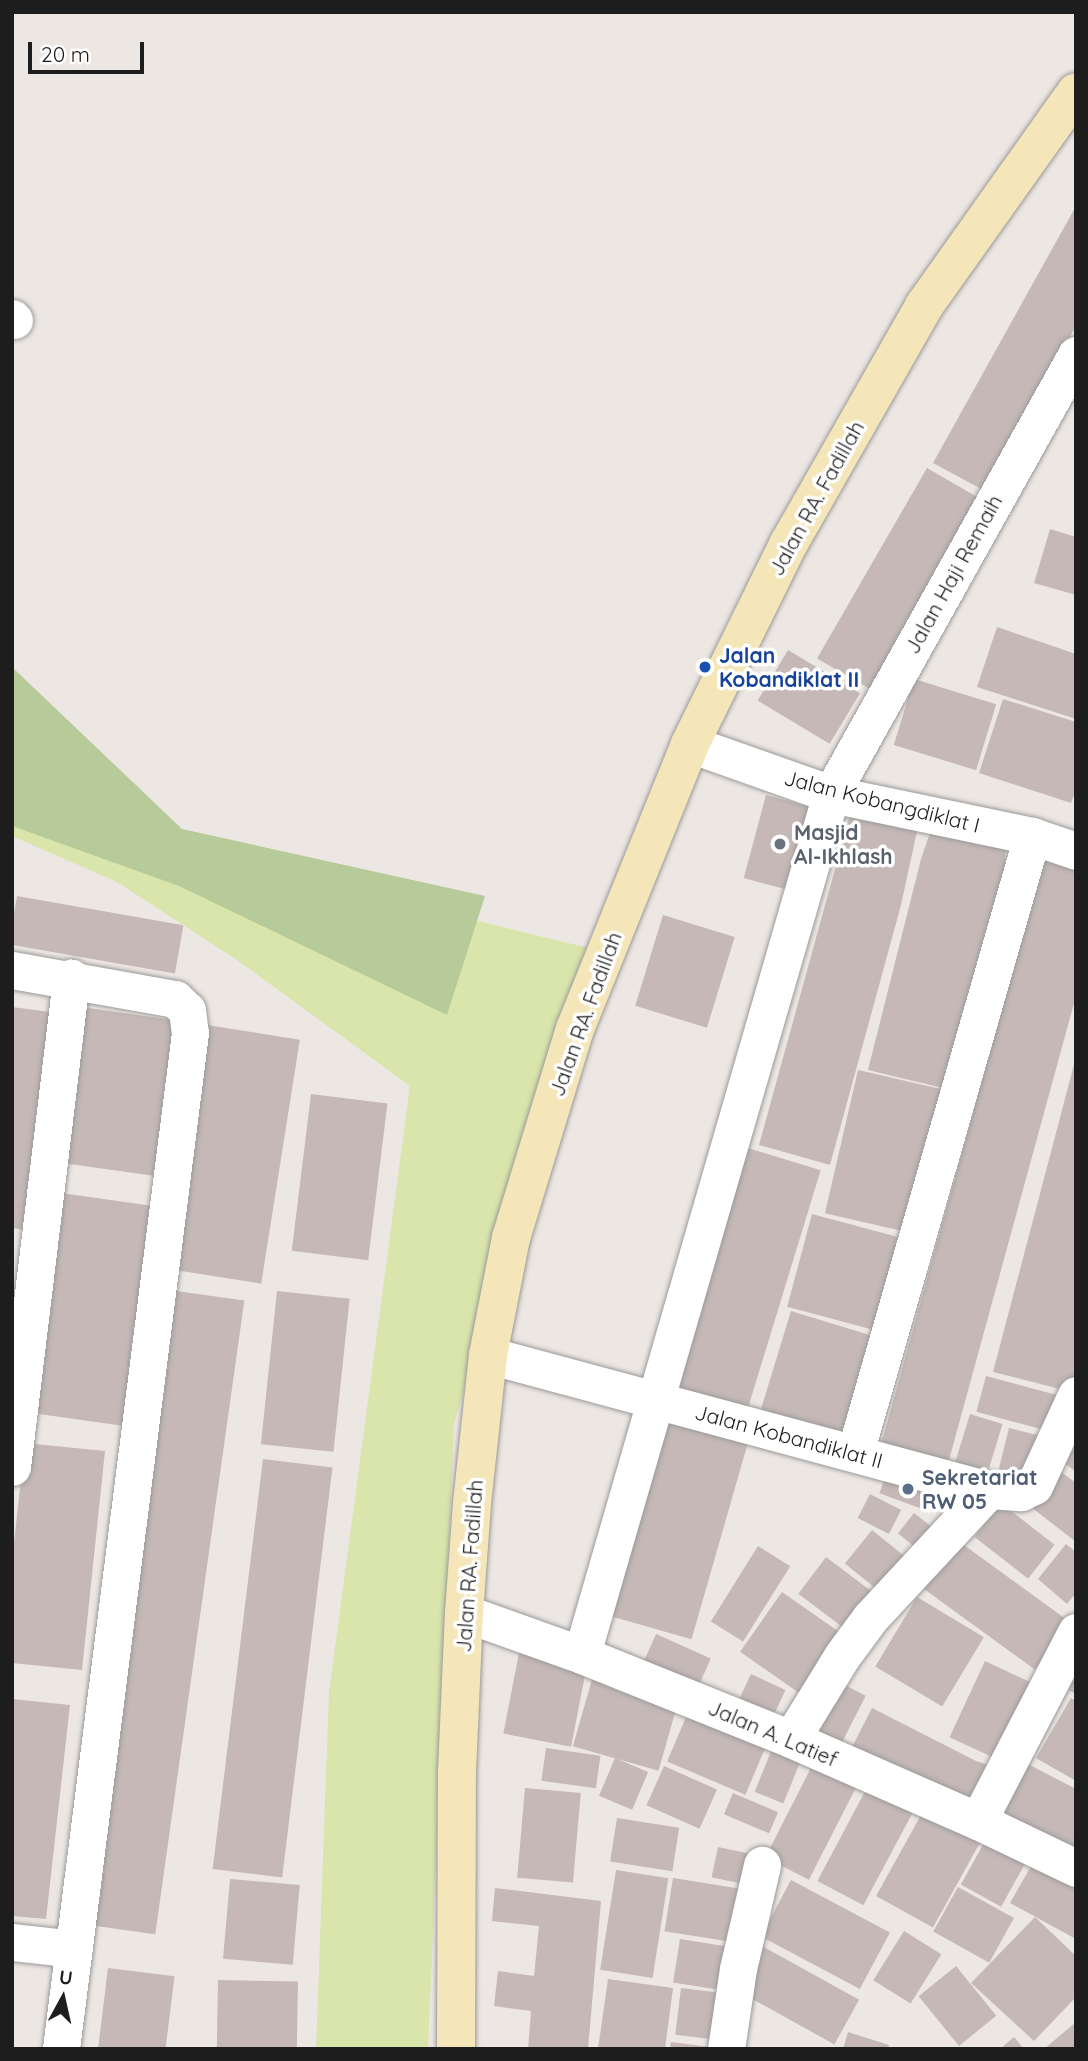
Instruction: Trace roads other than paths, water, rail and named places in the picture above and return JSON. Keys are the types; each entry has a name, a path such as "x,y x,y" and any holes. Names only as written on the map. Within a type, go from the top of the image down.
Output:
{"main road":[{"name":"Jalan RA. Fadillah","path":"456,2049 457,1772 464,1613 472,1503 488,1355 512,1238 575,1029 690,744 789,543 924,306 1076,92"}],"street":[{"name":"Jalan Haji Remaih","path":"583,1650 831,794 1076,355"},
{"name":"Jalan Kobangdiklat I","path":"690,744 831,794 1032,836 1076,851"},
{"path":"855,1453 1032,836"},
{"path":"12,970 71,978 175,999 187,1010 190,1032 61,2049"},
{"path":"12,1467 71,978"},
{"name":"Jalan Kobandiklat II","path":"488,1355 531,1364 655,1401 989,1490 1021,1492 1034,1486 1076,1395"},
{"path":"790,1739 842,1656 870,1618 989,1490"},
{"name":"Jalan A. Latief","path":"464,1613 582,1654 790,1739 978,1821 1076,1868"},
{"path":"978,1821 1076,1632"},
{"path":"726,2049 738,1969 762,1865"},
{"path":"12,1942 74,1949"}],"place":[{"name":"Jalan Kobandiklat II","path":"705,667"},
{"name":"Masjid Al-Ikhlash","path":"780,844"},
{"name":"Sekretariat RW 05","path":"908,1489"}]}
